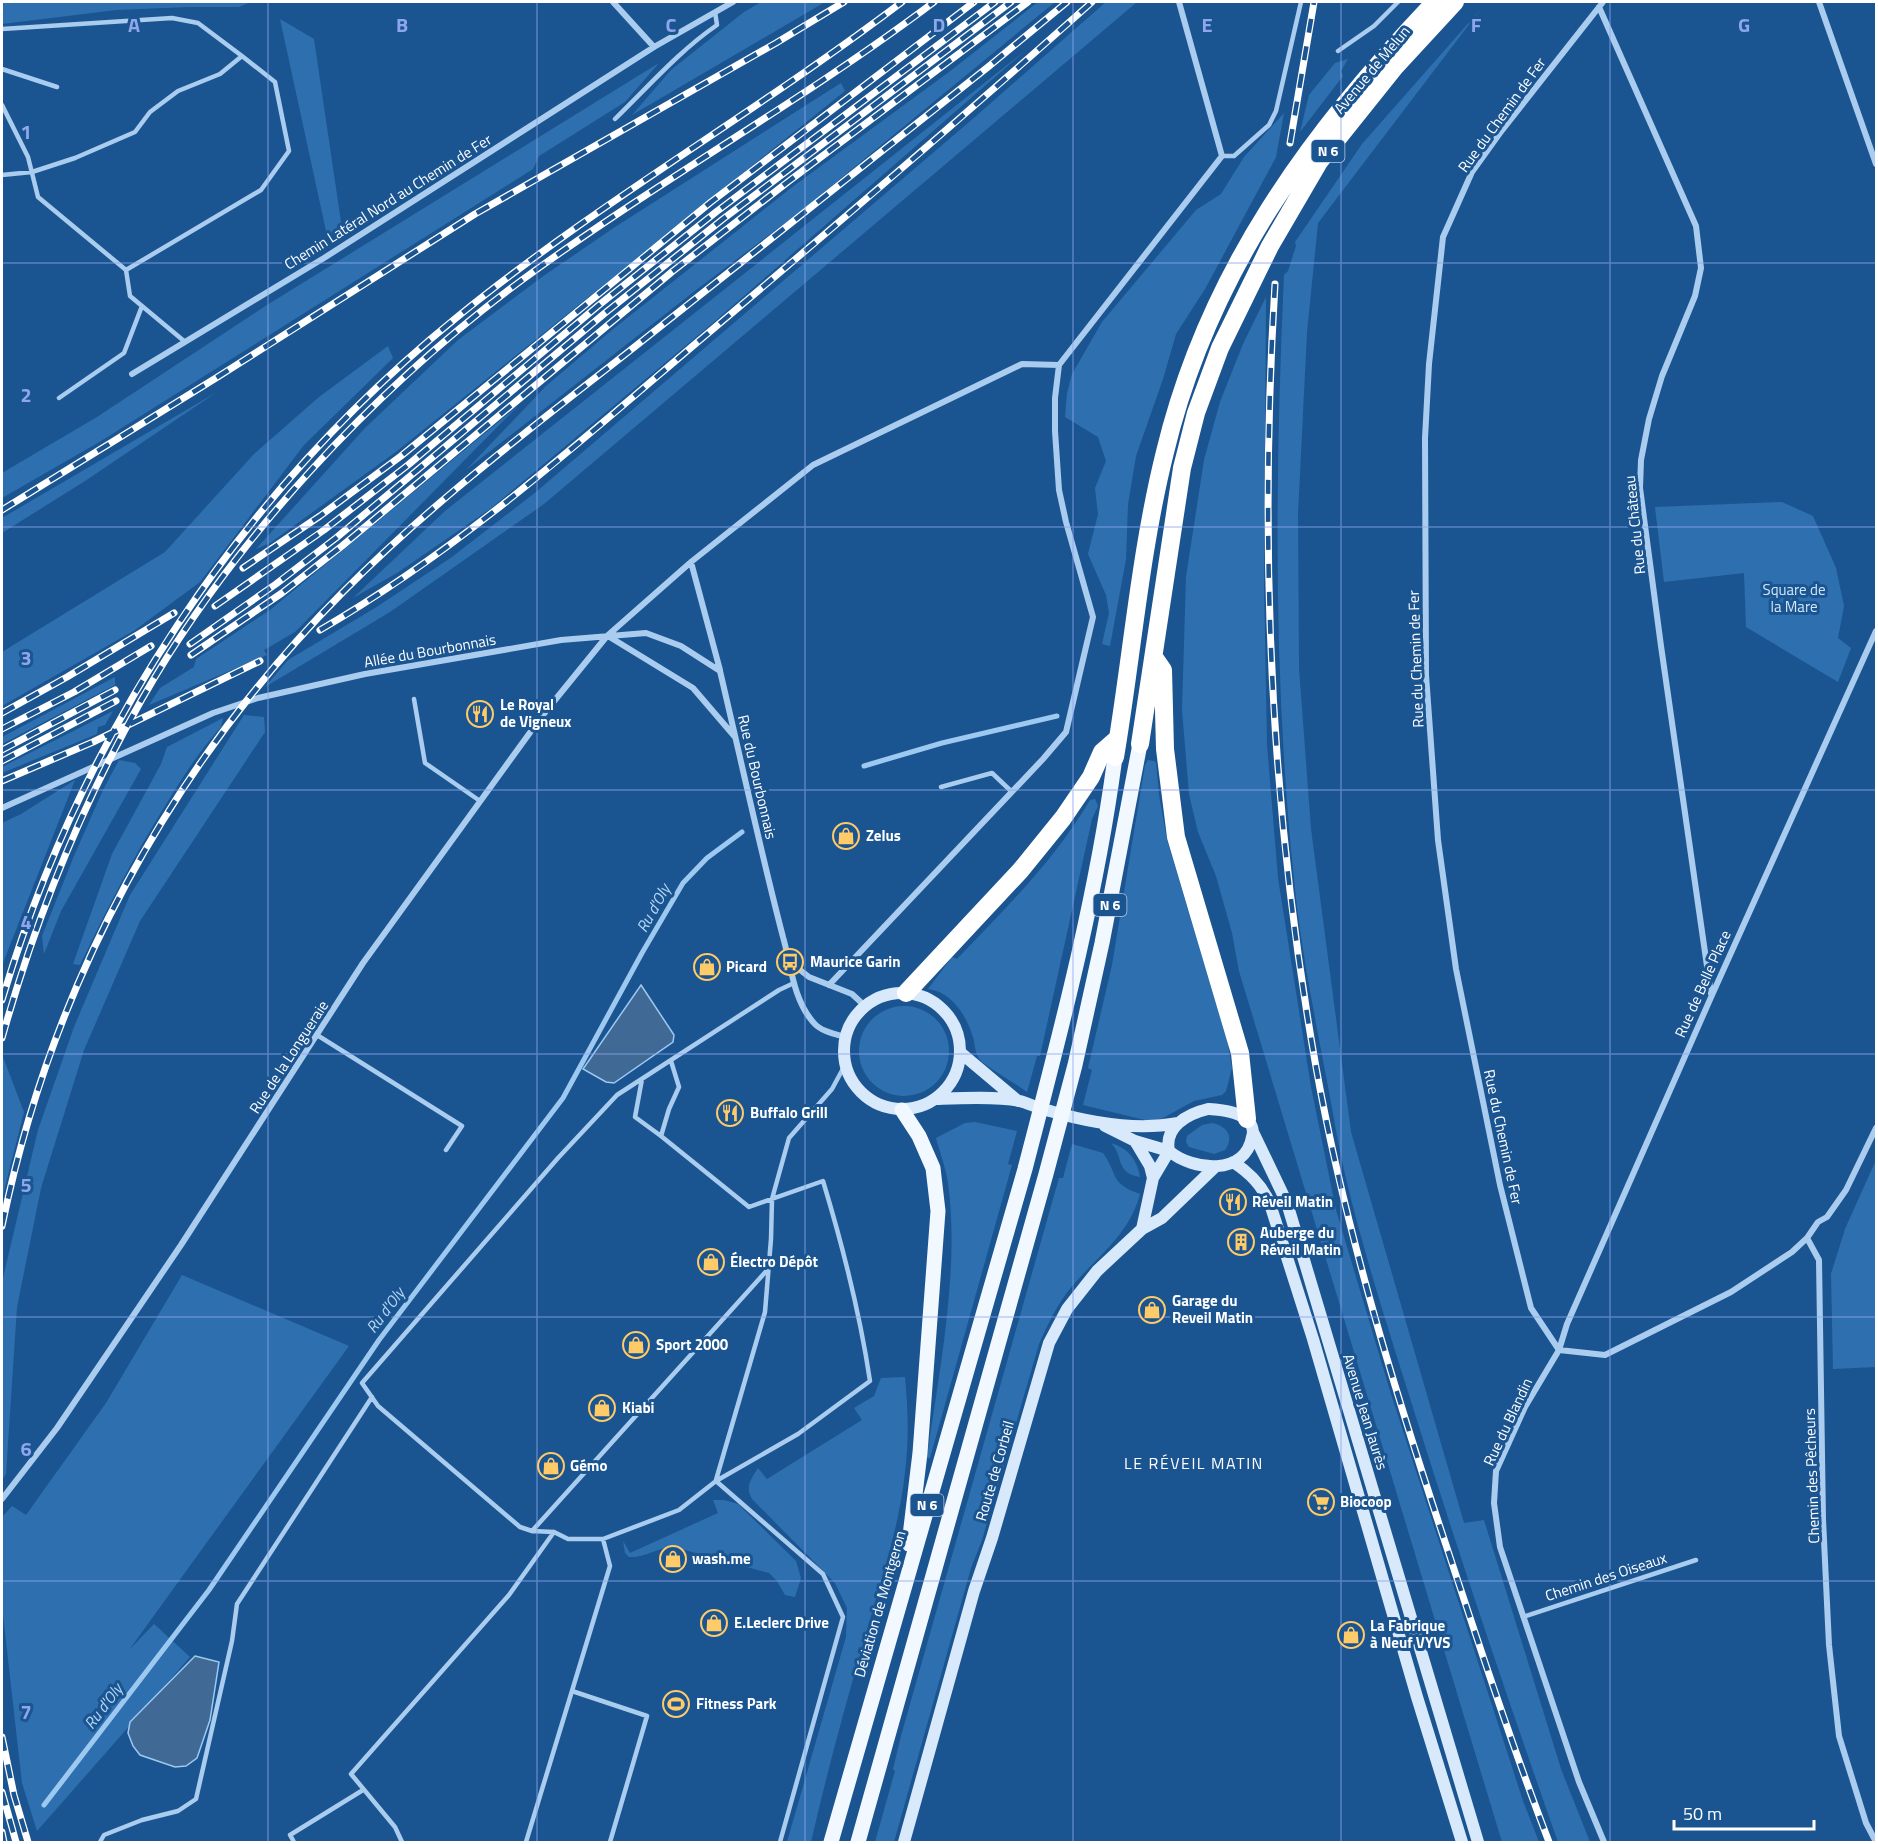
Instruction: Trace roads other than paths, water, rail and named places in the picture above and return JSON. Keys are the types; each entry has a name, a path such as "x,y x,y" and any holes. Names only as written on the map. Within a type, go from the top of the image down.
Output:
{"highway":[{"name":"Avenue de Melun","path":"1118,738 1149,531 1164,452 1184,386 1211,315 1264,215 1306,154 1360,86 1435,2"},
{"name":"Avenue de Melun","path":"1154,657 1159,610 1182,468 1205,387 1231,321 1270,246 1319,162 1395,67 1455,2"},
{"name":"N 6","path":"1140,744 1154,657"},
{"path":"1154,657 1163,670 1165,749 1176,837 1240,1053 1250,1126"},
{"name":"N 6","path":"1115,757 1118,738"},
{"path":"906,993 1020,871 1063,819 1091,777 1102,752 1118,738"}],"main road":[{"name":"N 6","path":"858,1842 1046,1174 1074,1065 1102,943 1140,744"},
{"name":"Déviation de Montgeron","path":"831,1842 1025,1169 1054,1060 1106,815 1115,757"},
{"path":"937,1099 954,1079 961,1053 959,1035 951,1019 939,1006 923,997 906,993 878,998 865,1006 856,1015 845,1037 843,1051 845,1065 851,1080 860,1092 872,1102 887,1108 902,1110 920,1107 937,1099 967,1098 1018,1101 1051,1112 1095,1122 1142,1128 1178,1123"},
{"path":"961,1053 1018,1101"},
{"path":"1095,1122 1135,1141 1169,1151 1182,1160 1215,1167 1233,1162 1248,1150 1250,1126 1234,1113 1208,1109 1197,1111 1178,1123 1168,1137 1169,1151 1153,1178 1142,1229"},
{"path":"902,1110 919,1136 933,1168 938,1211 920,1453 903,1590"},
{"name":"Avenue Jean Jaurès","path":"1250,1126 1287,1203 1478,1842"},
{"path":"1135,1141 1150,1166 1153,1178"},
{"path":"1233,1162 1248,1172 1265,1192 1270,1204 1313,1340 1417,1697 1462,1842"},
{"name":"Route de Corbeil","path":"904,1842 974,1590 992,1538 1049,1343 1080,1290 1142,1229 1162,1218 1215,1167"}],"street":[{"path":"614,2 654,47"},
{"name":"Chemin Latéral Nord au Chemin de Fer","path":"132,374 183,341 324,258 654,47 733,2"},
{"path":"829,985 1066,732 1093,617 1059,490 1055,399 1059,365 1222,156 1179,2"},
{"path":"1819,2 1876,164"},
{"name":"Rue du Château","path":"1601,4 1696,226 1701,268 1695,296 1662,376 1649,420 1641,460 1640,488 1660,644 1712,995"},
{"name":"Rue du Chemin de Fer","path":"1558,1350 1531,1308 1500,1185 1456,969 1438,840 1426,675 1425,438 1429,364 1443,237 1472,172 1601,4"},
{"name":"Rue de la Longueraie","path":"2,1499 57,1428 181,1245 363,963 542,716 608,636 691,562 813,465 1022,364 1059,365"},
{"name":"Rue du Bourbonnais","path":"691,562 720,671 759,844 794,983 814,1024 828,1032 845,1037"},
{"name":"Rue de Belle Place","path":"1558,1350 1567,1324 1712,995 1876,631"},
{"path":"608,636 646,633 681,646 720,671"},
{"path":"608,636 693,688 736,738"},
{"name":"Allée du Bourbonnais","path":"2,808 213,713 258,698 365,674 561,640 608,636"},
{"path":"790,962 809,977 852,994 865,1006"},
{"path":"1558,1350 1605,1355 1731,1292 1792,1252 1807,1238 1818,1222 1827,1217 1846,1190 1876,1128"},
{"name":"Chemin des Pêcheurs","path":"1807,1238 1819,1260 1823,1519 1829,1645 1839,1736 1866,1822 1876,1842"},
{"name":"Rue du Blandin","path":"1558,1350 1525,1407 1496,1471 1494,1503 1500,1547 1579,1782 1604,1842"}],"lane":[{"path":"1222,156 1234,156 1269,125 1276,111 1302,2"},
{"path":"1338,51 1374,26 1398,2"},
{"path":"615,119 667,67 717,25 715,12"},
{"path":"2,29 172,18 198,23 275,82 289,151 261,190 126,270"},
{"path":"2,175 32,172 75,158 135,132 150,112 178,91 220,74 242,56"},
{"path":"2,69 57,87"},
{"path":"2,105 28,157 38,197 126,270 130,296 183,341"},
{"path":"59,398 124,353 142,306"},
{"path":"414,699 425,763 480,801"},
{"path":"941,787 993,773 1012,792"},
{"path":"642,1079 635,1117 749,1207 823,1182 836,1224 870,1382 798,1434 716,1480 679,1510 603,1539 568,1539 554,1532 532,1531 520,1527 378,1406 362,1383 558,1158 617,1095 671,1060 794,983"},
{"path":"317,1035 462,1126 446,1150"},
{"path":"661,1136 669,1109 679,1087 671,1060"},
{"path":"716,1480 765,1312 772,1199 789,1138 832,1089 845,1065"},
{"path":"532,1531 769,1268"},
{"path":"100,1842 105,1835 142,1820 178,1811 196,1799 232,1641 237,1604 372,1397"},
{"path":"716,1480 823,1574 843,1617 780,1842"},
{"path":"402,1842 395,1827 351,1774 509,1595 554,1532"},
{"path":"526,1842 610,1566 603,1539"},
{"name":"Chemin des Oiseaux","path":"1523,1617 1696,1560"},
{"path":"572,1691 647,1716 610,1842"},
{"path":"1417,1697 1433,1691"},
{"path":"294,1842 290,1835 363,1790"}],"waterway":[{"name":"Ru d'Oly","path":"864,766 942,743 1057,716"},
{"name":"Ru d'Oly","path":"44,1805 209,1590 379,1340 563,1098 683,883 707,858 742,832"}],"railway":[{"path":"2,510 475,214 844,2"},
{"path":"2,1000 35,902 76,806 123,713 178,625 238,541 305,461 378,387 456,318 510,276 621,196 791,82 902,2"},
{"path":"2,1038 45,907 80,822 120,739 178,640 219,582 263,525 311,471 413,369 522,280 624,209 884,39 934,2"},
{"path":"243,568 320,516 401,456 711,202 974,2"},
{"path":"215,606 324,530 408,465 599,305 716,212 995,2"},
{"path":"190,644 276,584 336,538 605,313 723,219 1011,2"},
{"path":"191,655 282,593 342,546 673,271 1028,2"},
{"path":"2,1226 24,1137 52,1050 86,966 126,884 172,806 224,731 281,659 377,558 449,495 1067,2"},
{"path":"320,630 370,599 467,532 559,459 894,175 1092,2"},
{"path":"1290,143 1314,2"},
{"path":"1275,284 1268,481 1272,677 1288,873 1300,970 1316,1067 1357,1253 1392,1374 1485,1663 1549,1842"},
{"path":"2,713 174,613"},
{"path":"2,729 74,692 151,646"},
{"path":"2,781 93,742 260,661"},
{"path":"2,750 115,690"},
{"path":"2,761 116,701"},
{"path":"2,1737 14,1795 28,1842"},
{"path":"2,1792 16,1842"},
{"path":"2,1832 4,1842"}],"place":[{"name":"Le Royal de Vigneux","path":"480,714"},
{"name":"Zelus","path":"846,836"},
{"name":"Maurice Garin","path":"790,962"},
{"name":"Picard","path":"707,967"},
{"name":"Buffalo Grill","path":"730,1113"},
{"name":"Réveil Matin","path":"1233,1202"},
{"name":"Auberge du Réveil Matin","path":"1241,1242"},
{"name":"Électro Dépôt","path":"711,1262"},
{"name":"Garage du Reveil Matin","path":"1152,1310"},
{"name":"Sport 2000","path":"636,1345"},
{"name":"Kiabi","path":"602,1408"},
{"name":"Gémo","path":"551,1466"},
{"name":"Biocoop","path":"1321,1502"},
{"name":"wash.me","path":"673,1559"},
{"name":"E.Leclerc Drive","path":"714,1623"},
{"name":"La Fabrique à Neuf VYVS","path":"1351,1635"},
{"name":"Fitness Park","path":"676,1704"}],"district":[{"name":"LE RÉVEIL MATIN","path":"1194,1463"}],"park label":[{"name":"Square de la Mare","path":"1794,598"}]}
